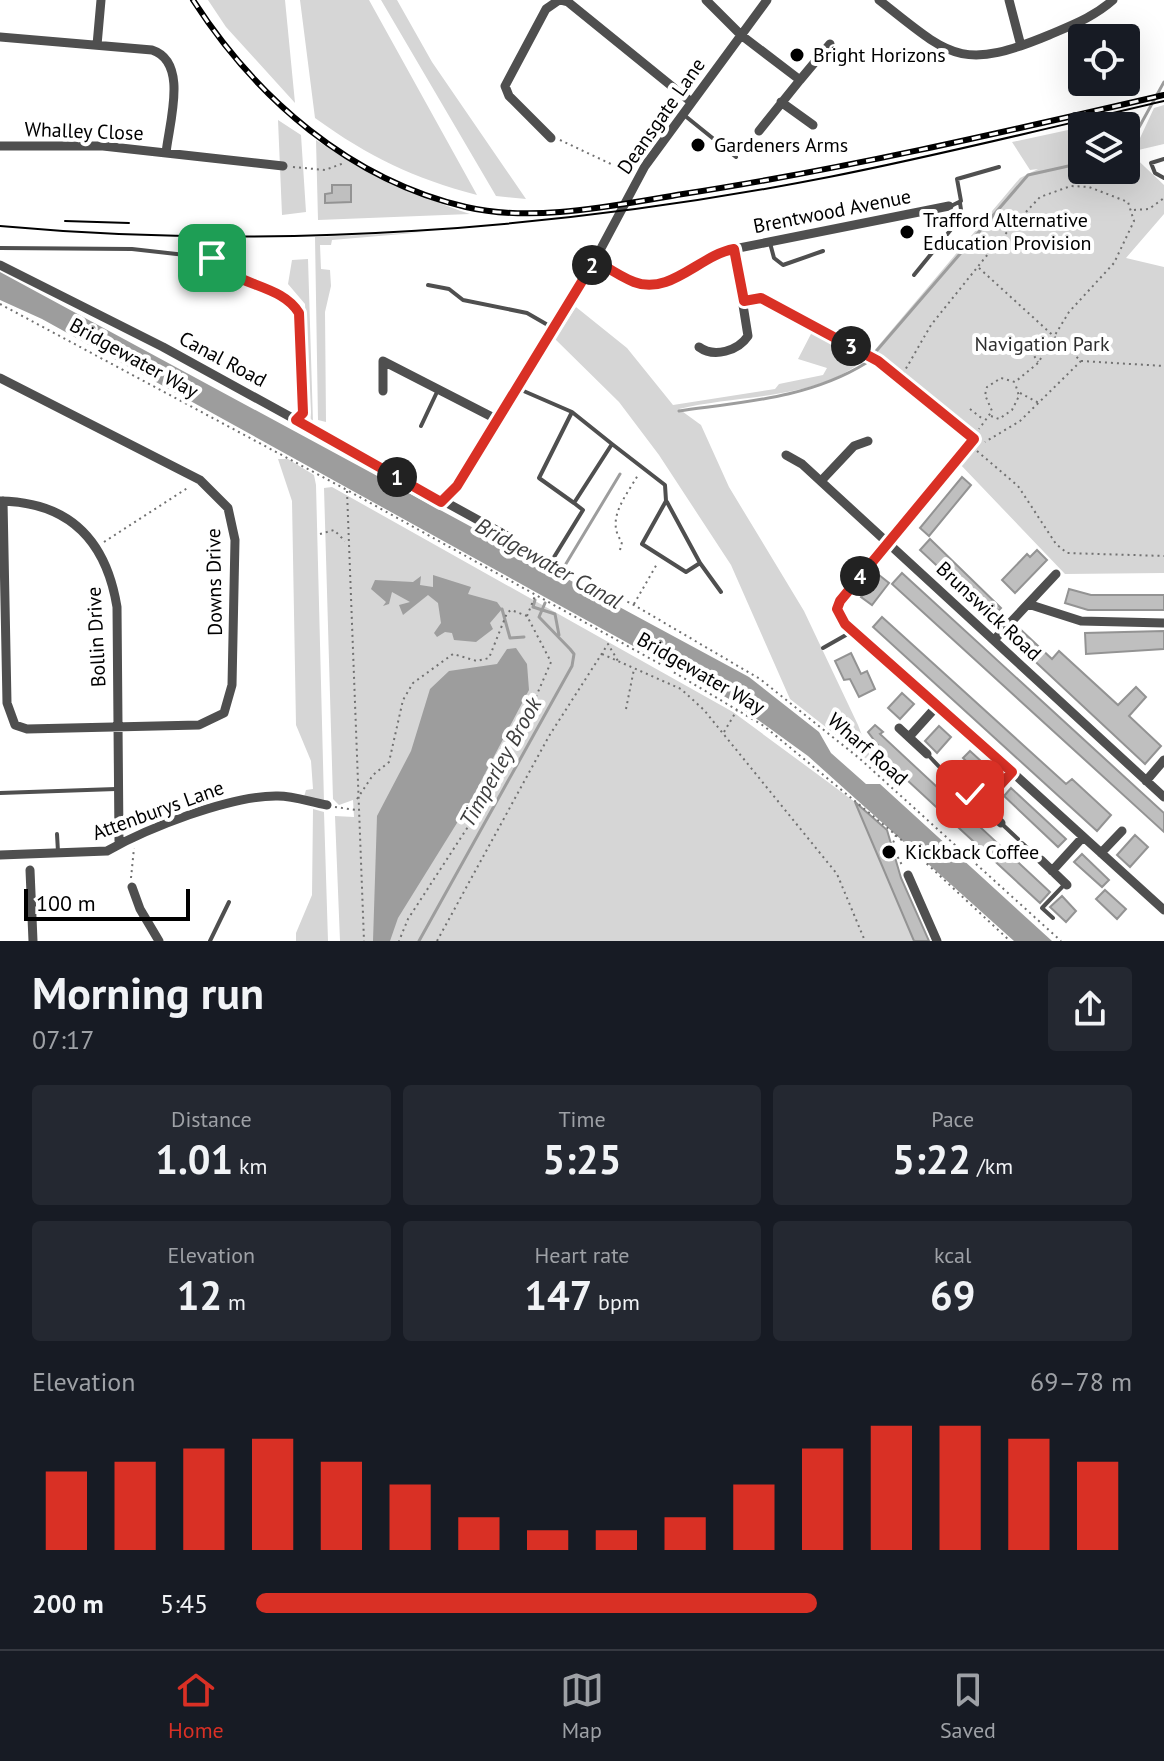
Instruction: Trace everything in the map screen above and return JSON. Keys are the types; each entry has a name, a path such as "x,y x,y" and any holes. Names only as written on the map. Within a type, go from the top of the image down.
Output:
{"street":[{"path":"97,45 101,0"},
{"path":"551,138 509,96 505,86 546,9 560,0 568,2 690,101"},
{"path":"706,0 741,35 800,80"},
{"name":"Deansgate Lane","path":"441,502 453,492 555,329 638,177 690,101 767,0"},
{"path":"1009,0 1021,46"},
{"path":"881,1 929,39 950,50 984,57 1021,46 1086,19 1113,0"},
{"path":"0,37 152,50 169,61 174,74 166,153"},
{"path":"759,131 830,44"},
{"path":"781,102 813,125"},
{"name":"Whalley Close","path":"0,146 86,145 283,166"},
{"name":"Brentwood Avenue","path":"595,260 634,282 655,285 673,280 714,254 949,206"},
{"name":"Brentwood Avenue","path":"938,208 940,221"},
{"path":"699,347 714,352 732,349 744,342 749,333 734,249"},
{"name":"Canal Road","path":"0,265 163,347 509,537"},
{"path":"383,391 383,361 498,420"},
{"name":"Downs Drive","path":"0,378 200,480 223,501 234,526 230,702 224,713 207,724 27,729 15,725 7,703 1,501"},
{"path":"976,440 840,601 838,612 853,631 1164,910"},
{"path":"821,481 854,446 868,441"},
{"name":"Brunswick Road","path":"786,455 821,481 889,542 1164,797"},
{"path":"1,501 47,508 98,546"},
{"name":"Bollin Drive","path":"98,546 109,570 117,607 119,841"},
{"path":"994,640 1056,574"},
{"path":"1028,604 1088,622 1164,623"},
{"path":"909,737 937,706"},
{"path":"899,728 927,754"},
{"path":"1146,781 1164,760"},
{"path":"982,805 1012,772"},
{"path":"970,794 1001,823"},
{"name":"Attenburys Lane","path":"0,855 107,851 119,841 134,839 240,799 291,796 327,805"},
{"path":"1101,853 1122,831"},
{"path":"1052,871 1083,837"},
{"path":"1041,860 1066,884"},
{"path":"30,870 33,941"},
{"path":"908,875 937,941"},
{"path":"132,887 140,909 159,941"}],"lane":[{"path":"682,113 736,157"},
{"path":"1164,159 1151,163 1155,173 1164,178"},
{"path":"914,275 962,216 957,179 999,167"},
{"path":"949,206 960,203"},
{"path":"770,241 774,258 780,264 823,251"},
{"path":"0,248 132,249 212,258 223,272 293,302 299,313 303,413 296,420"},
{"path":"428,285 449,289 463,300 527,313 555,329"},
{"path":"517,388 572,412 665,485 666,501 700,563 721,592"},
{"path":"421,426 438,389"},
{"path":"551,562 583,510 539,478 572,412"},
{"path":"574,503 612,444"},
{"path":"666,501 642,544 686,572 700,563"},
{"path":"823,648 853,631"},
{"path":"927,754 970,794"},
{"path":"0,793 118,789"},
{"path":"1001,823 1041,860"},
{"path":"57,834 58,854"},
{"path":"1053,918 1042,908 1066,884"},
{"path":"210,941 229,902"}],"path":[{"path":"551,138 563,140 638,177"},
{"path":"283,166 325,170 344,163"},
{"path":"900,379 931,325 1040,197 1071,186 1089,187 1128,202 1134,221 1114,263 1069,312 1038,363 1015,382"},
{"path":"1133,210 1149,209 1164,198"},
{"path":"978,267 1081,361 1164,366"},
{"path":"744,301 761,298 814,329 860,350 878,361 970,436 991,416 985,395 987,387 1001,378 1015,382"},
{"name":"Bridgewater Way","path":"0,304 40,322 347,490 610,636 764,726 896,835 1010,941"},
{"path":"1028,346 1038,363"},
{"path":"1081,361 1040,404 988,442 976,440 974,449 1018,486 1056,544 1067,553 1164,556"},
{"path":"1015,382 1019,392 1040,404"},
{"path":"991,416 999,419 1008,414 1019,392"},
{"path":"970,409 984,421"},
{"path":"620,550 622,542 614,527 615,516 640,465"},
{"path":"98,546 200,480"},
{"path":"347,490 346,542 357,799 364,873 364,941"},
{"path":"320,534 334,530 346,542"},
{"name":"Wharf Road","path":"509,537 760,679 859,758 1061,941"},
{"path":"622,542 642,544"},
{"path":"634,605 661,556"},
{"path":"527,616 535,595"},
{"path":"357,799 373,775 389,762 403,700 413,683 453,654 477,661 489,658 507,613 511,610 527,616 551,662 515,745 475,816 408,919 399,941"},
{"path":"437,941 549,736 602,654 610,636"},
{"path":"608,644 619,662"},
{"path":"602,654 681,689 723,733 837,874 865,941"},
{"path":"626,709 635,668"},
{"path":"723,733 737,710"},
{"path":"327,805 358,810"},
{"path":"896,835 892,846 908,875"},
{"path":"132,887 134,839"}],"green space":[{"path":"208,0 285,0 295,103 226,27"},
{"path":"300,0 369,0 477,195 392,165 315,118"},
{"path":"381,0 397,0 432,62 526,199 496,196"},
{"path":"1164,105 1164,144 1140,150 1140,138 1154,108"},
{"path":"278,120 301,135 306,212 282,215"},
{"name":"Navigation Park","path":"1068,130 1068,184 1140,184 1140,162 1164,185 1164,214 1126,258 1164,267 1164,573 1065,574 958,462 972,443 868,358 1020,178 1038,169 1030,170 1012,142"},
{"path":"316,140 391,182 470,214 318,220"},
{"path":"426,232 332,240 331,245 320,245 321,269 330,270 331,286 325,312 326,422 318,420 315,237"},
{"path":"308,259 313,423 305,304 288,284 292,260"},
{"path":"576,307 627,348 673,405 775,389 779,384 823,375 827,368 798,359 812,332 865,359 845,373 800,389 679,409 701,425 729,487 804,611 873,764 790,699 731,565 659,455 619,402 555,339"},
{"path":"278,459 288,459 314,475 316,485 324,802 304,797 306,790 313,789 311,761 296,725 292,501"},
{"path":"332,487 733,712 855,802 914,941 340,941 335,816 354,817 353,800 339,805 333,799 324,488"},
{"path":"313,809 324,812 328,941 296,941 296,933 312,895"}],"shaded area":[{"path":"0,272 749,677 819,732 831,753 866,784 880,784 1052,941 1014,941 808,756 729,699 42,319 0,300"},
{"path":"433,575 471,587 468,594 497,602 502,609 490,623 493,629 476,642 454,640 452,633 445,632 437,637 434,633 441,623 438,603 428,595 403,615 399,605 410,602 392,592 389,604 383,606 386,602 371,589 375,580 413,582 421,576 420,585 433,587"},
{"path":"516,648 527,664 529,690 470,802 398,918 390,941 373,941 377,816 411,751 430,689 449,671 497,664 507,649"}],"building":[{"path":"332,185 351,185 351,202 325,203 325,194 332,193"},
{"path":"962,477 971,485 929,536 920,528"},
{"path":"930,539 1001,608 992,617 920,550"},
{"path":"1037,550 1047,560 1015,593 1002,580 1027,554 1030,557"},
{"path":"902,573 1164,813 1164,832 892,584"},
{"path":"879,575 889,583 872,605 861,597"},
{"path":"1069,589 1091,595 1164,595 1164,610 1088,610 1065,603"},
{"path":"882,617 1066,784 1072,779 1111,815 1097,831 873,627"},
{"path":"1020,629 1052,659 1059,651 1118,705 1136,687 1146,697 1129,716 1161,746 1145,764 1011,639"},
{"path":"1164,631 1164,649 1086,654 1085,633"},
{"path":"851,653 861,674 867,671 875,689 859,697 850,679 844,680 835,661"},
{"path":"902,693 914,704 900,719 888,708"},
{"path":"875,725 883,732 880,734 1050,892 1040,903 880,755 883,752 868,732"},
{"path":"939,726 951,737 937,753 925,741"},
{"path":"970,751 994,773 987,781 963,758"},
{"path":"1011,788 1066,839 1058,847 1004,796"},
{"path":"855,802 887,830 901,878 929,941 914,941"},
{"path":"1135,835 1148,847 1130,867 1117,855"},
{"path":"1082,854 1109,880 1102,887 1074,862"},
{"path":"1105,890 1126,909 1117,919 1096,899"},
{"path":"1062,896 1076,911 1066,922 1050,907"}],"waterway":[{"name":"Timperley Brook","path":"1140,126 1164,82"},
{"name":"Timperley Brook","path":"679,411 776,397 822,384 866,363 1028,175 1068,166"},
{"name":"Timperley Brook","path":"564,567 620,474"},
{"path":"535,600 533,607 555,614 559,635"},
{"name":"Timperley Brook","path":"419,941 572,666 574,654 539,617 545,603"},
{"path":"502,609 510,638 524,637"}],"tram line":[{"path":"0,226 103,233 312,235 416,231 624,211 829,177 1164,101"},
{"path":"65,221 129,223"}],"railway":[{"path":"193,0 218,36 276,101 345,155 383,177 424,194 466,207 492,211 575,211 744,184 924,149 1164,95"}],"place":[{"name":"Bright Horizons","path":"797,55"},
{"name":"Gardeners Arms","path":"698,145"},
{"name":"Trafford Alternative Education Provision","path":"907,232"},
{"name":"Kickback Coffee","path":"889,852"}],"route":[{"path":"212,258 223,272 293,302 299,313 303,413 296,420 441,502 457,486 461,474 555,329 595,260 634,282 655,285 673,280 714,254 734,249 744,301 761,298 814,329 860,350 878,361 974,439 840,601 837,609 845,624 1012,772 982,805 970,794"}],"water label":[{"name":"Bridgewater Canal","path":"549,563"}]}
